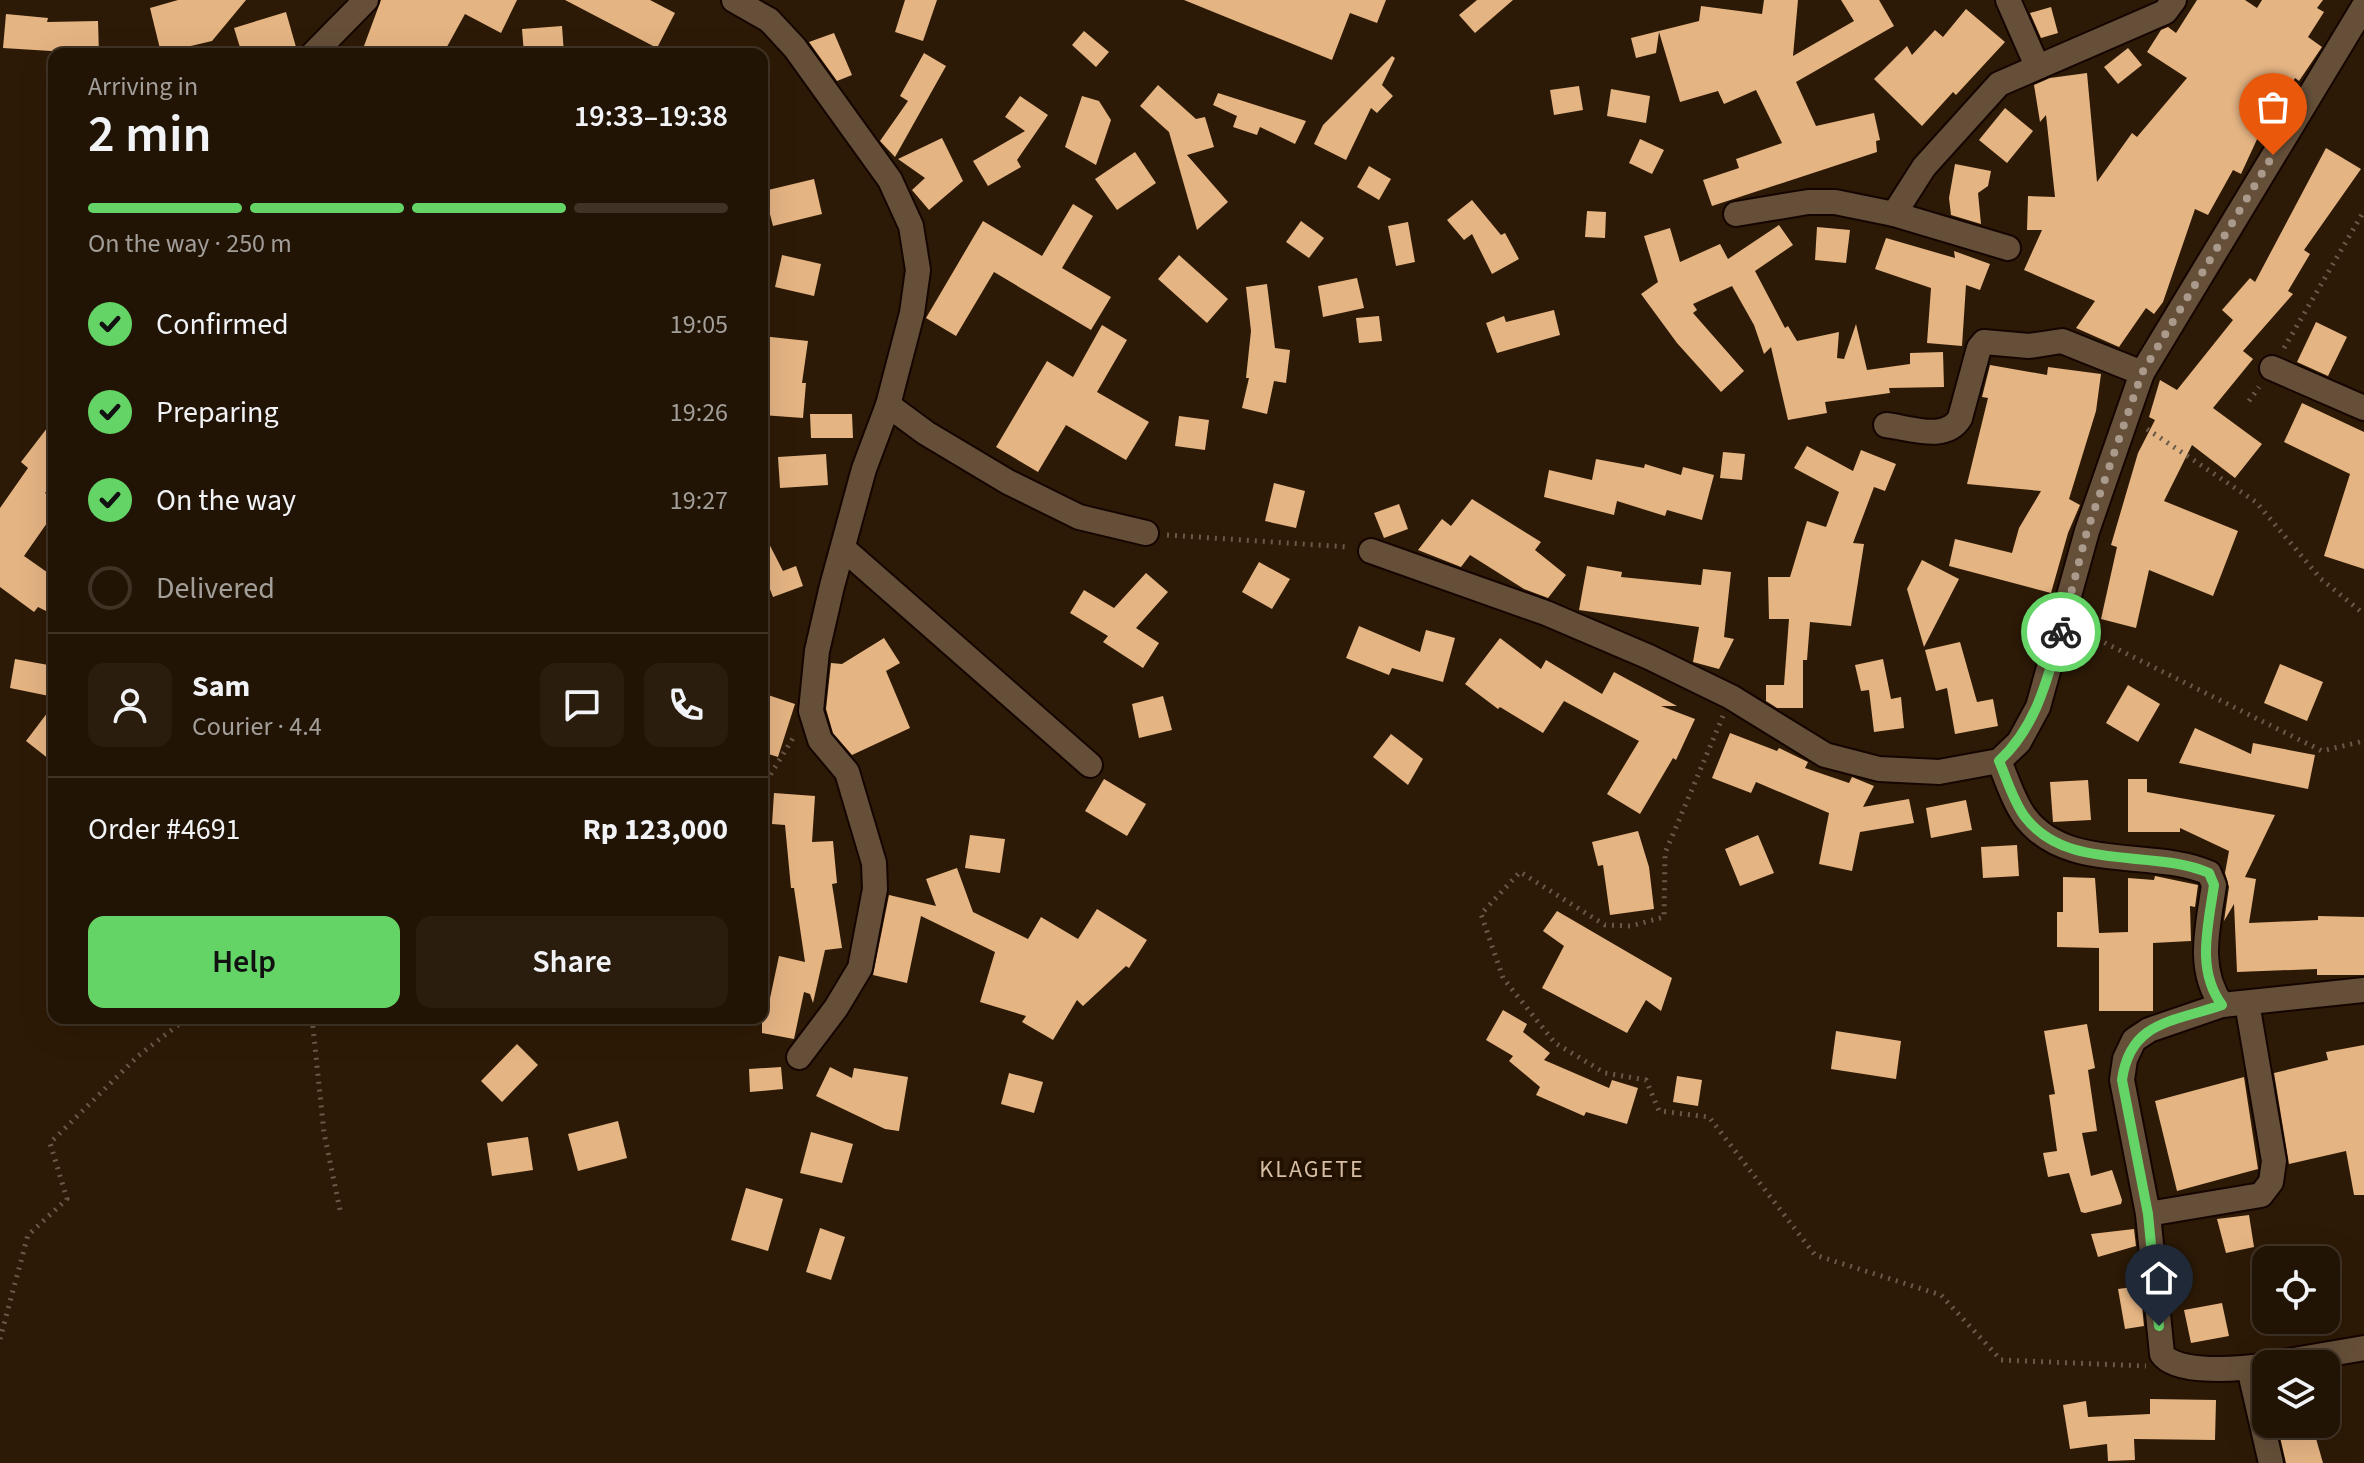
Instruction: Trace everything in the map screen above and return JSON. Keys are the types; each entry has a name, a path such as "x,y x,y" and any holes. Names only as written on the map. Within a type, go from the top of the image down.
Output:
{"street":[{"path":"319,48 366,0"},
{"path":"734,0 769,20 795,48 890,180 911,226 918,270 912,313 888,405 864,469 817,651 811,711 820,740 847,772 874,863 875,889 860,968 836,1008 799,1057"},
{"path":"2008,0 2037,66"},
{"path":"1894,214 1915,180 1977,105 1999,84 2165,12 2174,0"},
{"path":"1371,551 1546,613 1649,657 1731,697 1825,755 1879,769 1939,772 1999,761 2019,742 2038,707 2064,623 2087,531 2142,373 2364,6"},
{"path":"1736,214 1783,205 1822,202 1894,214 2008,248"},
{"path":"1886,425 1943,433 1954,428 1960,418 1979,348 1984,342 2029,346 2062,341 2142,373"},
{"path":"2272,368 2364,408"},
{"path":"888,405 906,420 1008,482 1079,517 1146,533"},
{"path":"845,550 1090,765"},
{"path":"1999,761 2026,818 2053,840 2088,854 2188,864 2209,873 2214,885 2205,968 2211,991 2222,1005"},
{"path":"2252,1366 2183,1367 2167,1362 2162,1354 2148,1214 2122,1080 2125,1059 2134,1040 2149,1030 2222,1005 2364,990"},
{"path":"2148,1214 2261,1195 2271,1182 2274,1161 2247,1003"},
{"path":"2340,1352 2364,1348"},
{"path":"2269,1438 2271,1463"}],"path":[{"path":"2249,401 2272,368 2364,211"},
{"path":"2127,415 2256,502 2321,579 2364,614"},
{"path":"1146,533 1371,551"},
{"path":"2064,623 2322,751 2364,741"},
{"path":"1731,697 1665,853 1664,917 1631,926 1605,925 1520,872 1481,914 1503,978 1555,1043 1605,1073 1646,1080 1659,1111 1709,1117 1815,1255 1941,1295 2001,1360 2137,1368 2167,1362"},
{"path":"768,779 811,711"},
{"path":"0,1339 28,1235 67,1199 50,1143 138,1056 179,1024"},
{"path":"313,1024 324,1133 340,1210"}],"building":[{"path":"178,0 246,0 212,41 182,48 160,48 150,8"},
{"path":"381,0 517,0 501,33 465,14 446,48 363,48"},
{"path":"565,0 650,0 675,13 657,48"},
{"path":"905,0 937,0 923,41 895,32"},
{"path":"1184,0 1386,0 1377,23 1350,13 1332,60"},
{"path":"1477,0 1513,0 1475,33 1459,15"},
{"path":"1764,0 1798,0 1793,56 1854,21 1841,0 1879,0 1894,26 1796,82 1816,126 1874,113 1880,140 1876,141 1877,152 1712,206 1703,180 1739,168 1736,159 1782,143 1756,90 1724,104 1718,91 1680,102 1659,32 1656,53 1636,58 1631,38 1699,21 1701,6 1762,14"},
{"path":"2197,0 2245,0 2257,8 2262,0 2323,0 2317,8 2324,12 2308,37 2322,47 2299,81 2295,78 2259,135 2241,174 2233,170 2208,215 2195,209 2163,302 2154,314 2146,308 2119,347 2076,328 2095,301 2024,270 2042,230 2027,230 2028,196 2055,197 2046,115 2040,122 2034,85 2050,78 2087,73 2097,182 2132,133 2137,137 2187,78 2147,52 2161,30 2168,27 2176,33"},
{"path":"2051,7 2058,33 2041,38 2030,13"},
{"path":"1966,9 2005,42 1922,126 1874,79 1907,46 1912,55 1935,30 1943,37"},
{"path":"286,12 296,48 240,48 234,28"},
{"path":"6,14 48,18 47,22 98,21 99,48 48,48 48,51 3,48"},
{"path":"562,26 564,48 524,48 522,29"},
{"path":"1084,31 1109,52 1096,67 1072,45"},
{"path":"834,33 852,75 837,81 809,42"},
{"path":"2128,48 2142,65 2118,84 2104,67"},
{"path":"924,53 946,66 895,157 880,141 908,101 900,96"},
{"path":"1392,56 1395,58 1382,85 1393,96 1377,113 1371,108 1346,160 1314,144 1323,125"},
{"path":"1158,85 1196,119 1205,117 1214,147 1187,155 1228,202 1197,230 1169,132 1140,106"},
{"path":"1579,86 1583,110 1554,115 1550,90"},
{"path":"1611,89 1650,96 1646,123 1607,116"},
{"path":"1218,93 1306,121 1295,144 1260,127 1257,135 1233,127 1237,116 1213,105"},
{"path":"1020,96 1048,115 1017,160 1021,167 988,186 973,161 1025,131 1005,117"},
{"path":"1082,96 1099,101 1111,120 1096,165 1065,147"},
{"path":"2005,108 2033,131 2007,163 1979,140"},
{"path":"942,138 963,181 929,210 912,190 925,178 898,159"},
{"path":"1640,139 1664,150 1652,174 1629,163"},
{"path":"2326,148 2361,169 2304,250 2310,254 2288,291 2293,294 2243,351 2253,359 2213,408 2262,444 2235,478 2192,445 2164,501 2238,531 2213,596 2149,570 2136,628 2101,619 2117,547 2111,545 2138,453 2155,420 2149,417 2160,380 2177,390 2233,320 2222,310 2250,278 2255,282"},
{"path":"1135,152 1156,183 1117,210 1095,179"},
{"path":"1955,164 1991,171 1988,186 1978,193 1981,224 1951,215 1949,198"},
{"path":"1369,166 1391,179 1379,200 1357,187"},
{"path":"814,179 822,214 773,226 768,190"},
{"path":"1472,200 1501,235 1505,233 1519,259 1492,274 1472,234 1464,240 1447,220"},
{"path":"1073,204 1093,216 1062,268 1111,297 1091,330 994,272 956,336 926,318 983,221 1042,256"},
{"path":"1587,211 1606,212 1605,238 1585,237"},
{"path":"1301,221 1324,238 1309,258 1286,242"},
{"path":"1408,222 1415,262 1396,266 1388,226"},
{"path":"1779,225 1793,245 1755,271 1785,328 1788,326 1797,341 1839,332 1837,358 1844,359 1856,324 1867,370 1910,364 1910,353 1943,352 1944,387 1889,388 1890,393 1825,402 1827,413 1788,420 1771,347 1764,354 1754,325 1732,286 1693,304 1697,310 1693,313 1744,371 1721,392 1677,343 1641,294 1658,282 1644,236 1670,228 1680,262 1720,244 1728,259"},
{"path":"1817,227 1850,230 1846,263 1815,260"},
{"path":"1886,238 1955,258 1954,251 1990,264 1980,290 1966,285 1962,346 1927,343 1931,288 1875,269"},
{"path":"782,255 821,264 814,296 775,287"},
{"path":"1179,255 1228,299 1207,323 1158,279"},
{"path":"1357,278 1364,308 1323,317 1318,286"},
{"path":"1267,284 1275,348 1290,350 1286,383 1274,381 1267,414 1242,408 1249,378 1246,378 1251,331 1246,287"},
{"path":"1554,310 1560,335 1497,353 1486,323 1504,316 1506,322"},
{"path":"1379,316 1382,341 1359,343 1356,318"},
{"path":"2316,322 2347,337 2328,376 2297,362"},
{"path":"1102,325 1127,340 1097,392 1149,422 1126,460 1066,425 1038,472 996,447 1047,361 1073,377"},
{"path":"768,337 808,341 802,383 806,383 803,418 768,415"},
{"path":"1990,365 2047,375 2048,367 2101,374 2096,411 2069,499 2080,505 2068,533 2051,593 1949,566 1955,539 2012,553 2019,528 2041,491 1967,484 1988,398 1982,397"},
{"path":"2302,403 2364,432 2364,569 2324,556 2350,474 2284,442"},
{"path":"810,414 852,414 853,438 811,438"},
{"path":"1179,416 1209,420 1205,450 1175,446"},
{"path":"48,427 48,489 45,493 48,495 48,522 24,556 48,573 48,612 38,607 34,612 0,587 0,508 28,468 21,462"},
{"path":"1807,446 1853,471 1861,450 1896,464 1885,491 1874,487 1853,543 1864,544 1851,626 1810,622 1807,660 1803,660 1803,708 1777,708 1766,701 1766,685 1784,685 1789,619 1769,619 1768,577 1790,577 1807,521 1826,527 1839,492 1794,468"},
{"path":"1723,452 1745,454 1742,480 1720,478"},
{"path":"826,454 828,485 780,488 778,457"},
{"path":"1596,459 1644,468 1645,464 1681,475 1683,467 1714,475 1702,520 1667,510 1665,516 1617,501 1614,515 1544,497 1549,470 1592,480"},
{"path":"1274,483 1305,491 1296,528 1265,521"},
{"path":"1472,499 1541,542 1535,550 1566,575 1548,598 1524,589 1470,555 1461,567 1418,550 1442,519 1451,526"},
{"path":"1399,504 1408,529 1384,538 1374,513"},
{"path":"768,542 783,571 796,566 803,586 773,597 768,584"},
{"path":"1922,560 1959,579 1924,647 1907,589"},
{"path":"1259,562 1290,579 1272,609 1242,592"},
{"path":"1587,566 1622,572 1621,577 1701,585 1703,569 1731,572 1724,637 1734,639 1719,669 1693,662 1699,627 1579,610"},
{"path":"1146,573 1168,592 1136,628 1159,643 1143,668 1103,642 1108,636 1070,613 1084,590 1114,608"},
{"path":"1359,626 1420,652 1426,630 1455,638 1443,682 1392,668 1389,675 1346,658"},
{"path":"884,638 900,663 886,671 910,728 852,755 833,733 826,709 831,663 842,664"},
{"path":"1500,638 1541,669 1546,660 1602,694 1614,672 1677,706 1661,706 1695,719 1676,760 1673,758 1640,814 1607,794 1639,741 1564,701 1543,733 1500,707 1498,709 1465,684"},
{"path":"1960,642 1977,702 1993,699 1998,726 1955,734 1947,688 1936,691 1925,650"},
{"path":"15,659 48,665 48,696 10,688"},
{"path":"1883,659 1891,699 1901,697 1904,728 1874,732 1869,690 1861,691 1855,665"},
{"path":"2280,664 2323,682 2307,721 2264,703"},
{"path":"2128,685 2160,704 2138,742 2106,723"},
{"path":"768,695 795,704 778,757 768,754"},
{"path":"1163,696 1172,730 1139,738 1132,704"},
{"path":"48,712 48,758 26,741"},
{"path":"2195,728 2251,754 2253,743 2315,755 2308,789 2179,763"},
{"path":"1730,733 1777,751 1779,748 1808,762 1805,768 1849,783 1852,777 1874,786 1863,807 1909,799 1914,823 1860,832 1852,871 1819,864 1829,813 1756,782 1751,793 1712,778"},
{"path":"1391,734 1423,759 1408,785 1373,757"},
{"path":"1104,779 1146,804 1127,836 1085,811"},
{"path":"2128,779 2147,779 2147,792 2275,815 2245,877 2256,879 2249,923 2318,920 2318,916 2364,917 2364,975 2317,975 2317,969 2237,972 2234,904 2224,921 2229,887 2225,873 2229,851 2180,828 2180,832 2128,832"},
{"path":"2088,780 2091,820 2053,822 2050,782"},
{"path":"774,793 815,796 812,842 833,841 837,883 832,884 842,948 825,950 813,1003 810,994 804,992 794,1039 762,1033 762,1024 768,1024 768,1003 779,956 805,962 794,888 791,888 785,825 772,824"},
{"path":"1966,800 1972,830 1931,838 1926,808"},
{"path":"1638,831 1649,867 1654,909 1610,915 1603,865 1598,866 1592,842"},
{"path":"970,835 1005,839 1000,873 965,868"},
{"path":"1758,835 1774,873 1740,886 1725,849"},
{"path":"2017,845 2019,876 1983,878 1981,847"},
{"path":"957,868 973,912 1028,939 1041,917 1078,939 1097,909 1147,940 1129,968 1126,966 1083,1006 1077,1000 1053,1040 1022,1022 1026,1016 980,1002 995,952 921,916 907,983 873,975 889,895 936,906 926,879"},
{"path":"2155,876 2198,885 2195,907 2190,906 2191,941 2153,943 2153,1011 2099,1011 2099,948 2057,947 2057,912 2063,912 2063,877 2095,878 2099,933 2128,932 2128,878 2154,880"},
{"path":"1557,911 1672,978 1661,1011 1646,1000 1627,1033 1542,988 1564,946 1543,931"},
{"path":"1503,1010 1527,1024 1523,1032 1550,1053 1544,1060 1609,1088 1612,1080 1638,1088 1627,1124 1586,1112 1584,1116 1536,1095 1540,1087 1509,1061 1513,1056 1486,1040"},
{"path":"2087,1024 2095,1068 2088,1070 2097,1131 2082,1133 2091,1176 2112,1170 2122,1200 2121,1204 2085,1213 2081,1212 2069,1173 2048,1177 2043,1153 2057,1151 2049,1095 2055,1094 2044,1031"},
{"path":"1836,1031 1901,1041 1896,1079 1831,1069"},
{"path":"517,1044 538,1065 502,1102 481,1081"},
{"path":"2364,1045 2364,1195 2354,1195 2346,1151 2289,1164 2274,1073 2328,1060 2326,1052"},
{"path":"781,1067 783,1089 750,1092 749,1069"},
{"path":"830,1067 852,1078 854,1068 908,1077 899,1131 885,1129 816,1096"},
{"path":"1009,1073 1043,1082 1034,1113 1001,1104"},
{"path":"1677,1076 1702,1080 1698,1106 1673,1102"},
{"path":"2244,1077 2258,1169 2177,1191 2155,1101"},
{"path":"618,1121 627,1158 578,1171 568,1134"},
{"path":"811,1132 853,1144 842,1183 800,1173"},
{"path":"528,1137 533,1170 492,1176 487,1143"},
{"path":"746,1188 783,1199 768,1251 731,1240"},
{"path":"2249,1215 2254,1246 2226,1253 2217,1219"},
{"path":"820,1228 845,1237 831,1280 806,1272"},
{"path":"2134,1229 2136,1246 2098,1257 2091,1234"},
{"path":"2140,1286 2144,1326 2125,1329 2118,1289"},
{"path":"2222,1303 2229,1336 2191,1343 2184,1310"},
{"path":"2150,1399 2216,1400 2215,1440 2134,1439 2135,1460 2108,1461 2107,1444 2070,1449 2063,1405 2086,1401 2088,1417 2150,1414"},
{"path":"2280,1438 2316,1438 2323,1463 2286,1463"}],"way so far":[{"path":"2061,632 2087,531 2142,373 2157,343 2273,155"}],"district":[{"name":"KLAGETE","path":"1312,1169"}],"route":[{"path":"2061,632 2038,707 2019,742 1999,761 2026,818 2053,840 2088,854 2188,864 2209,873 2214,885 2205,968 2211,991 2222,1005 2149,1030 2134,1040 2125,1059 2122,1080 2148,1214 2159,1326"}]}
